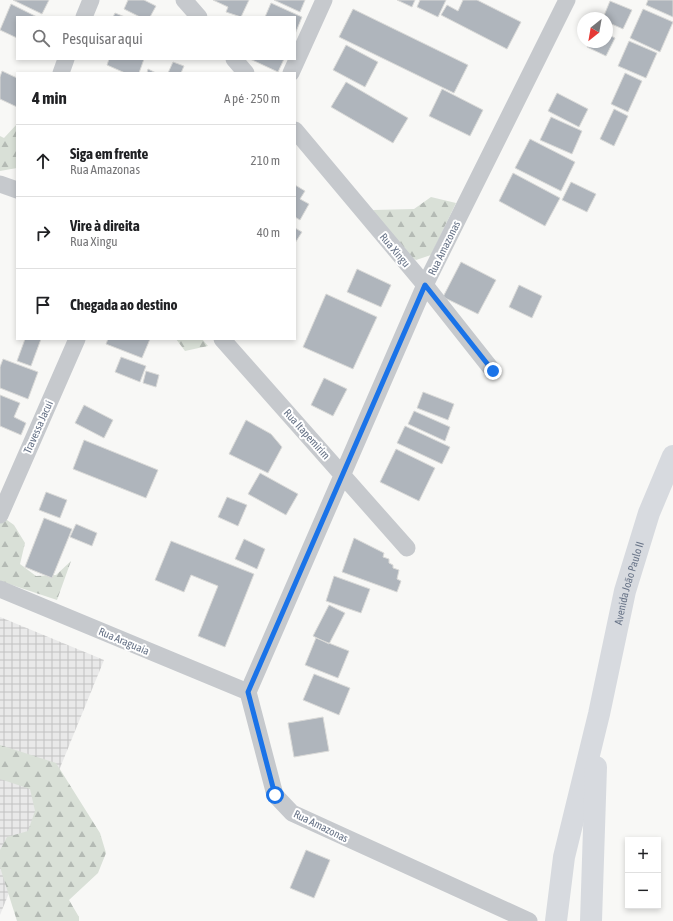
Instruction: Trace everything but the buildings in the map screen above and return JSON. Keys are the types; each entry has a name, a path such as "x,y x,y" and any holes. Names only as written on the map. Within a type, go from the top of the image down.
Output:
{"main road":[{"name":"Avenida João Paulo II","path":"556,921 564,857 600,714 625,591 649,513 673,456"},
{"name":"Avenida João Paulo II","path":"591,921 596,774 600,714"}],"street":[{"path":"84,16 91,0"},
{"path":"184,0 198,16"},
{"path":"291,72 324,0"},
{"name":"Rua Amazonas","path":"529,921 292,814 275,795 248,692 344,476 425,285 567,0"},
{"path":"61,72 66,60"},
{"path":"235,60 245,72"},
{"name":"Rua Xingu","path":"296,131 425,285 493,371"},
{"name":"Travessa Jacui","path":"0,515 77,340"},
{"name":"Rua Itapemirim","path":"223,340 407,548"},
{"name":"Rua Araguaia","path":"0,589 248,692"}],"shaded area":[{"path":"0,617 104,660 0,915"}],"green space":[{"path":"16,125 16,168 0,171 0,136 4,138"},
{"path":"431,197 456,203 431,255 416,260 400,249 373,210 414,209"},
{"path":"177,340 203,340 208,346 185,351"},
{"path":"0,515 14,525 25,543 20,564 36,576 56,575 71,561 57,600 0,581"},
{"path":"0,745 56,763 100,833 106,853 98,873 69,900 79,917 79,921 17,921 0,867 0,850 7,837 28,831 35,811 30,789 0,779"}],"route":[{"path":"275,795 248,692 344,476 425,285 493,371"}]}
